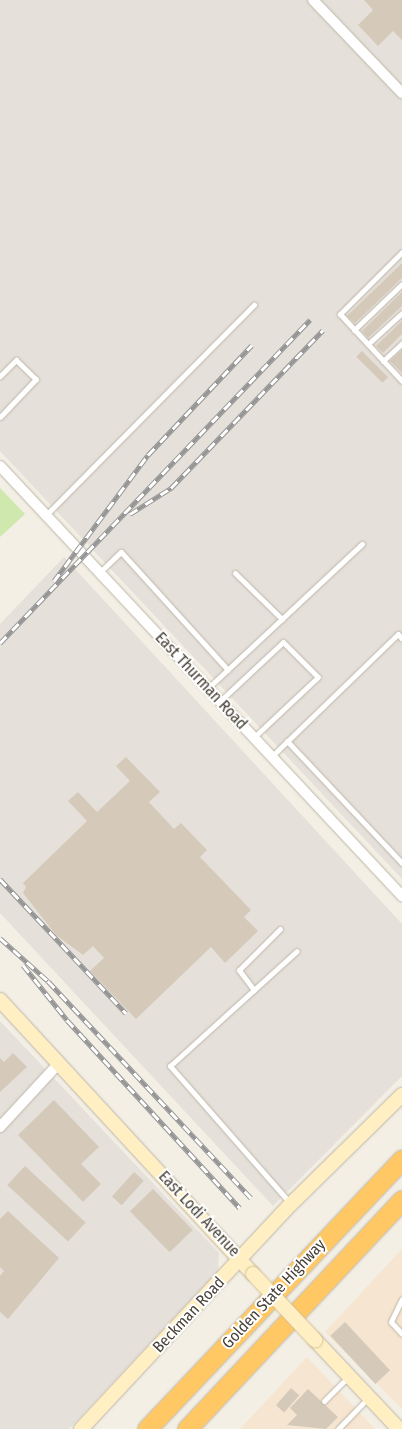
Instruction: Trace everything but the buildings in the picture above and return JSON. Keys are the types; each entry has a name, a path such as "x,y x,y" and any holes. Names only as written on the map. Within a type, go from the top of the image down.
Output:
{"highway":[{"name":"Golden State Highway","path":"147,1429 402,1159"},
{"name":"Golden State Highway","path":"186,1429 402,1200"}],"street":[{"path":"313,0 402,93"},
{"name":"East Thurman Road","path":"0,466 402,896"},
{"name":"East Lodi Avenue","path":"0,1000 368,1398 399,1429"},
{"path":"0,1127 59,1063"},
{"name":"Beckman Road","path":"81,1429 291,1204 402,1095"}],"lane":[{"path":"402,252 340,314 402,381"},
{"path":"354,330 402,284"},
{"path":"46,515 254,305"},
{"path":"368,344 402,312"},
{"path":"383,361 402,343"},
{"path":"0,376 16,360 36,379 0,417"},
{"path":"208,688 362,544"},
{"path":"100,572 121,552 228,670"},
{"path":"235,573 282,619"},
{"path":"272,756 398,634 402,639"},
{"path":"220,701 283,642 318,676 254,738"},
{"path":"287,741 402,864"},
{"path":"254,990 239,970 280,929"},
{"path":"291,1204 170,1066 297,951"},
{"path":"402,1299 391,1322 402,1334"},
{"path":"324,1401 349,1376"},
{"path":"338,1429 368,1398"}],"shaded area":[{"path":"0,0 402,0 402,879 0,451"},
{"path":"64,557 402,924 402,1076 273,1206 0,913 0,624"},
{"path":"0,1021 219,1253 218,1271 69,1429 0,1429"},
{"path":"402,1249 402,1409 325,1332"},
{"path":"307,1357 375,1429 240,1429"}],"green space":[{"path":"0,488 25,514 0,537"}],"railway":[{"path":"0,643 310,320"},
{"path":"130,514 171,488 323,330"},
{"path":"54,581 148,455 252,345"},
{"path":"0,879 126,1013"},
{"path":"0,938 48,981 251,1198"},
{"path":"23,965 67,1020 240,1208"}]}
